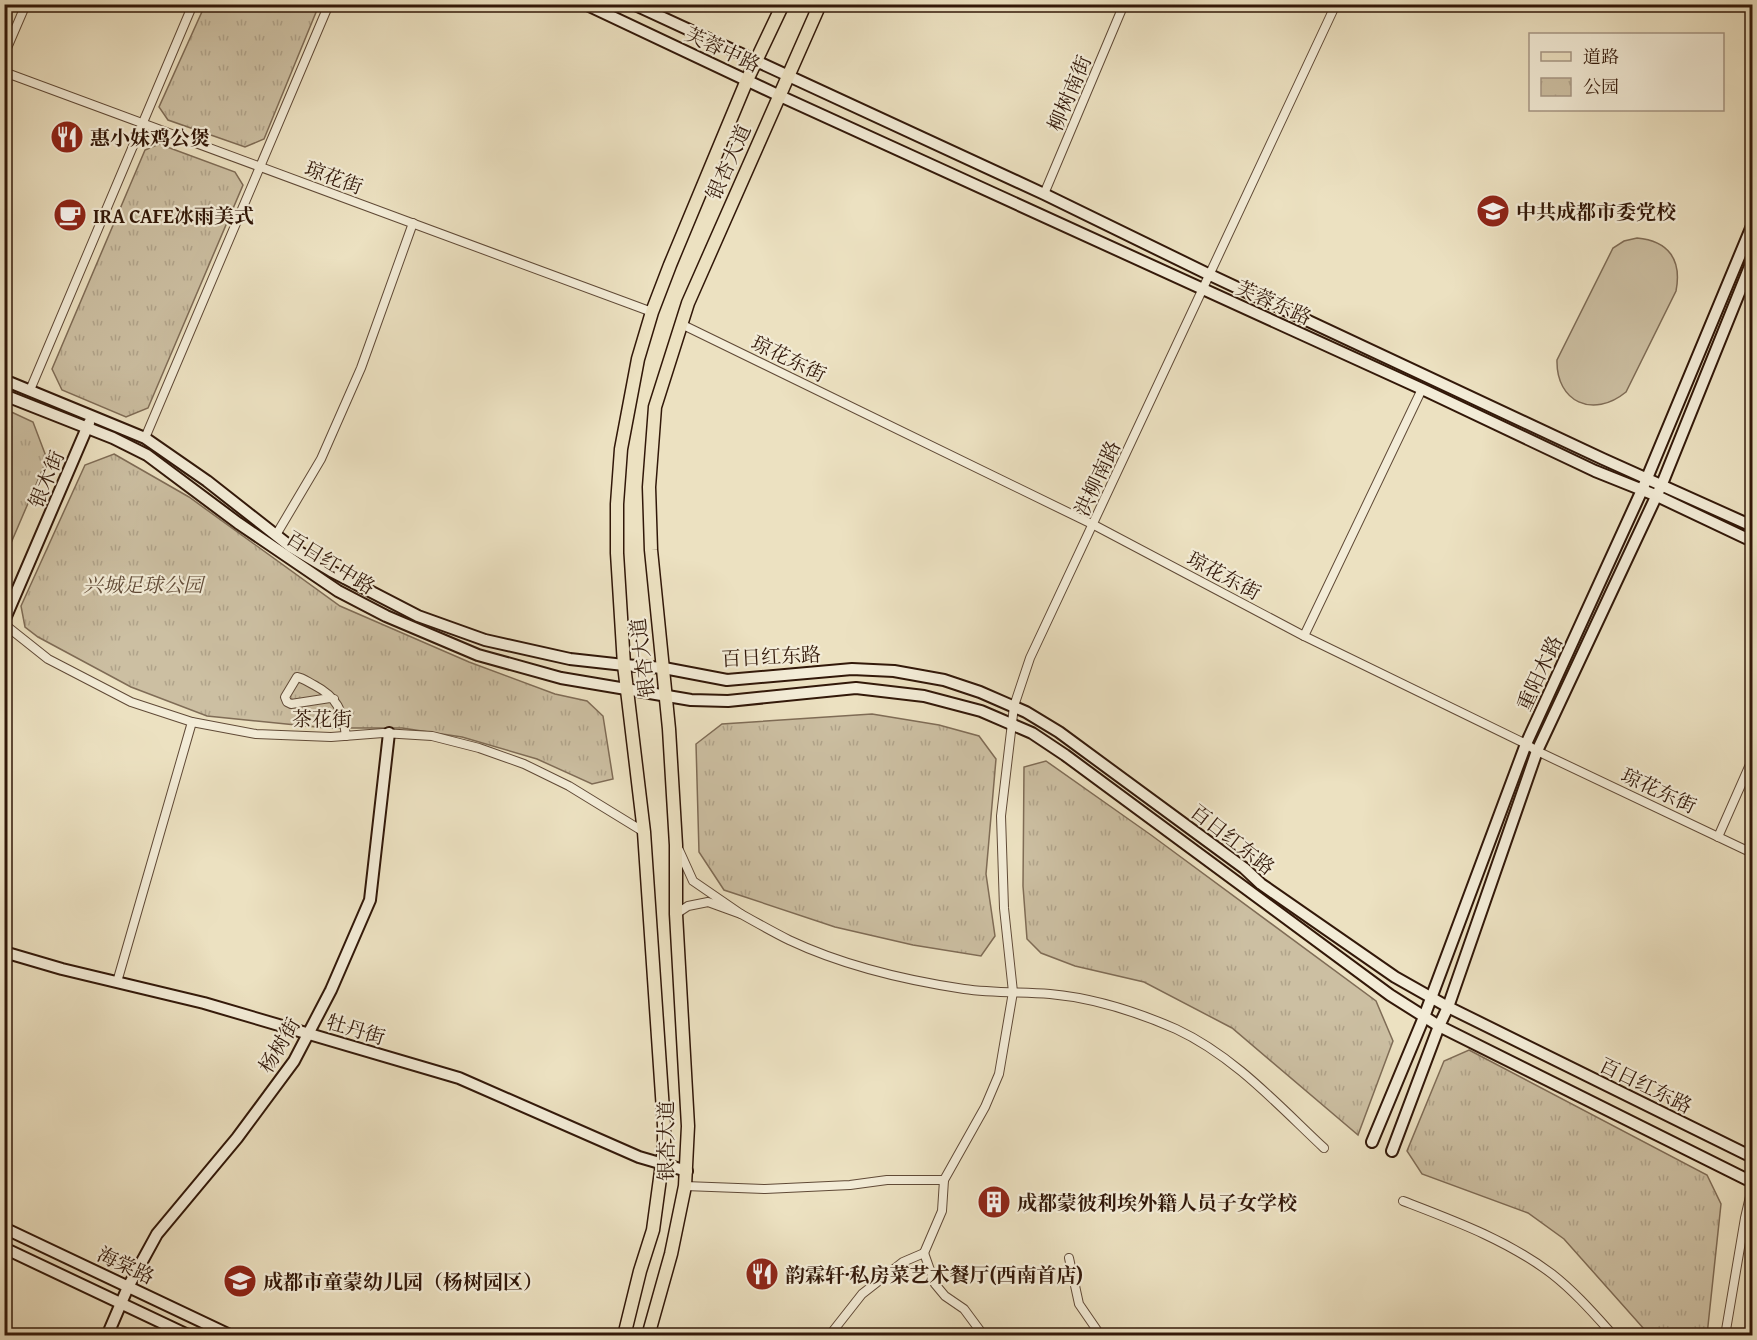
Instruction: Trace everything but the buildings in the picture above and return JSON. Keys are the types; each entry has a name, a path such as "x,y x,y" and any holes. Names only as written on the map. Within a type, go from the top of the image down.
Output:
{"main road":[{"name":"银杏大道","path":"624,1335 652,1230 664,1125 644,832 624,666 617,554 620,460 628,404 652,312 747,80 783,4"},
{"name":"银杏大道","path":"648,1335 671,1254 685,1186 688,1126 676,914 676,845 664,668 651,550 649,487 656,407 681,324 732,201 820,4"}],"street":[{"path":"4,55 26,4"},
{"path":"30,390 193,4"},
{"path":"145,438 329,4"},
{"name":"芙蓉中路","path":"585,4 780,96"},
{"name":"芙蓉中路","path":"633,4 789,76"},
{"name":"柳树南街","path":"1044,194 1124,4"},
{"name":"洪柳南路","path":"944,1180 985,1107 999,1074 1013,992 1004,908 1001,816 1014,706 1030,658 1336,4"},
{"name":"琼花街","path":"4,72 652,312"},
{"name":"芙蓉东路","path":"789,76 1044,194 1208,274 1752,526"},
{"name":"芙蓉东路","path":"780,96 1752,541"},
{"path":"276,535 321,459 356,378 413,223"},
{"name":"重阳木路","path":"1372,1142 1424,1017 1526,744 1642,490 1752,226"},
{"name":"重阳木路","path":"1392,1151 1438,1026 1448,1007 1537,751 1662,484 1752,261"},
{"name":"琼花东街","path":"681,324 1094,525 1304,636 1537,751 1752,853"},
{"name":"百日红中路","path":"4,380 145,438 207,481 276,535 331,572 418,616 485,640 570,659 624,666 664,668"},
{"path":"1304,636 1422,389"},
{"name":"百日红中路","path":"4,395 147,455 299,566 338,591 386,616 478,655 561,678 666,696"},
{"name":"银木街","path":"4,623 92,417"},
{"name":"茶花街","path":"4,623 48,659 131,702 192,722 256,734 331,737 389,733 432,736 479,748 524,764 569,786 644,832"},
{"name":"百日红东路","path":"664,668 727,680 852,669 894,671 944,680 1014,706 1059,732 1244,868 1261,884 1395,977 1448,1007 1752,1157"},
{"path":"334,699 291,704 285,697 297,677 317,686 334,699 344,719 346,736"},
{"path":"316,700 320,694 317,686"},
{"name":"百日红东路","path":"666,696 691,700 728,701 856,688 924,696 981,711 1032,733 1372,981 1438,1026 1752,1182"},
{"path":"117,982 192,722"},
{"name":"杨树街","path":"107,1335 128,1287 157,1234 237,1138 294,1061 331,990 370,900 389,733"},
{"path":"1718,837 1752,760"},
{"path":"676,845 693,881 741,914 790,940 844,962 884,974 965,989 1050,994 1103,1002 1178,1030 1233,1063 1324,1148"},
{"path":"676,914 688,906 708,902 741,914"},
{"name":"牡丹街","path":"4,952 204,1003 459,1078 585,1135 661,1165 687,1171"},
{"path":"685,1186 765,1189 850,1185 887,1180 944,1180 942,1211 924,1253 935,1284 945,1296 964,1309 984,1335"},
{"path":"1725,1335 1744,1218 1752,1188"},
{"path":"1403,1201 1475,1228 1524,1256 1551,1274 1614,1335"},
{"name":"海棠路","path":"4,1228 232,1335"},
{"name":"海棠路","path":"4,1248 190,1335"},
{"path":"829,1335 862,1294 903,1262 924,1253"},
{"path":"1069,1258 1079,1304 1101,1335"}],"green space":[{"path":"205,5 319,5 264,139 245,147 168,120 159,107"},
{"path":"159,144 235,172 243,185 148,408 126,417 62,390 52,369 145,150"},
{"path":"1637,238 1657,243 1671,254 1677,270 1676,291 1626,392 1614,400 1601,404 1589,405 1579,402 1563,387 1558,375 1557,360 1613,248 1624,241"},
{"path":"5,409 33,422 47,459 5,557"},
{"name":"兴城足球公园","path":"114,454 189,497 340,606 469,662 555,694 587,701 603,716 613,779 592,784 537,759 462,737 402,728 326,728 207,716 131,687 38,637 25,627 21,606 85,465"},
{"path":"872,714 939,725 979,736 996,759 986,874 995,936 981,956 913,945 835,927 724,890 699,852 696,744 722,724"},
{"path":"1046,761 1151,835 1376,1001 1393,1041 1358,1135 1232,1028 1144,982 1075,966 1041,953 1027,939 1023,886 1024,767"},
{"path":"1469,1050 1707,1175 1721,1204 1707,1335 1654,1335 1644,1329 1564,1239 1528,1213 1422,1174 1407,1151 1444,1061"}],"place":[{"name":"惠小妹鸡公煲","path":"67,137"},
{"name":"中共成都市委党校","path":"1493,211"},
{"name":"IRA CAFE冰雨美式","path":"70,215"},
{"name":"成都蒙彼利埃外籍人员子女学校","path":"994,1202"},
{"name":"韵霖轩·私房菜艺术餐厅(西南首店)","path":"762,1274"},
{"name":"成都市童蒙幼儿园（杨树园区）","path":"240,1281"}]}
